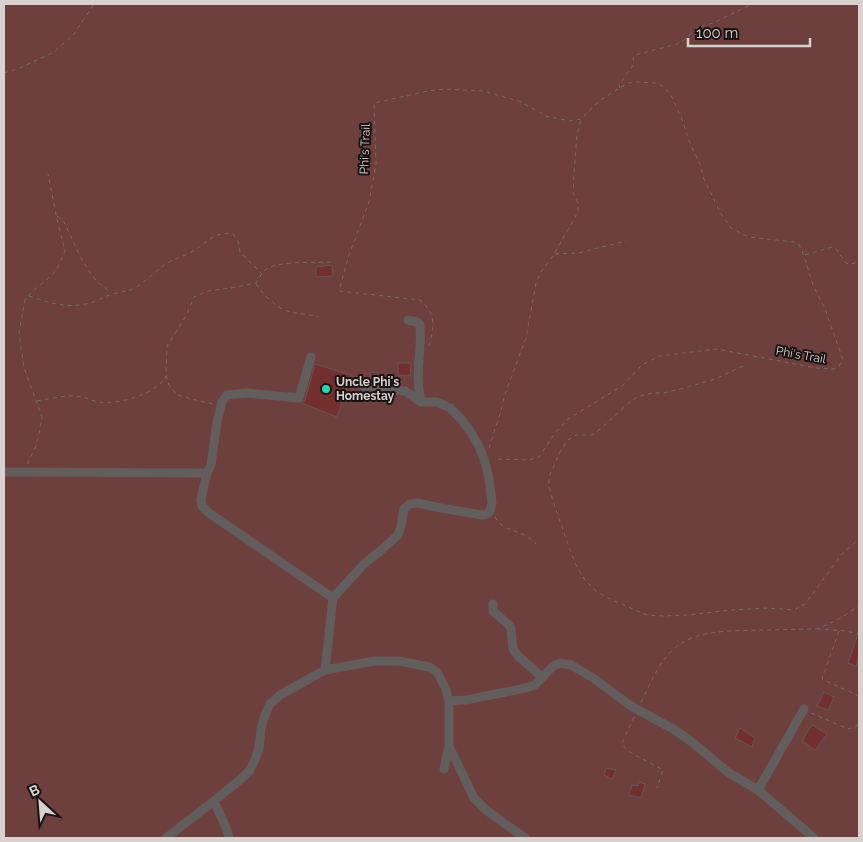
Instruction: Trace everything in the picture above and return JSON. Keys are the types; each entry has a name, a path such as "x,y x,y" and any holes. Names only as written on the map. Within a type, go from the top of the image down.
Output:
{"street":[{"path":"408,320 417,322 420,325 418,388 421,402"},
{"path":"310,357 298,398 247,393 228,395 222,402 211,465 207,473 201,499 202,506 209,513 333,598"},
{"path":"325,670 333,598 364,564 398,535 404,509 410,504 418,503 482,515 490,511 492,503 489,478 484,459 470,431 450,408 437,402 421,402 405,392 363,386"},
{"path":"4,472 207,473"},
{"path":"493,604 493,611 511,629 513,649 518,656 542,677"},
{"path":"166,838 214,802 250,770 259,749 261,728 270,704 280,695 325,670 375,661 399,661 429,667 437,672 445,687 449,701 449,746 444,769"},
{"path":"449,701 535,686 553,666 561,663 571,665 593,678 637,710 675,730 729,773 758,790 814,838"},
{"path":"758,790 804,709"},
{"path":"449,746 474,798 486,810 525,838"},
{"path":"214,802 229,838"}],"path":[{"path":"4,73 20,68 54,52 74,34 94,4"},
{"path":"620,88 618,85 634,64 633,59 635,55 682,42 699,27 713,23 752,4"},
{"path":"484,459 498,422 504,394 526,338 536,283 540,272 554,254 578,212 578,203 573,193 577,134 581,119 599,101 620,88 638,82 656,83 664,87 672,95 684,122 689,142 700,164 704,179 721,214 731,228 749,237 794,242 799,245 804,255 832,247 836,249 846,263 859,262"},
{"name":"Phi's Trail","path":"427,352 434,324 429,309 420,300 339,291 369,202 376,164 374,103 444,89 483,91 519,101 546,116 570,121 581,119"},
{"path":"29,472 28,462 35,448 42,417 24,368 19,333 25,300 54,273 65,251 48,174"},
{"path":"56,216 63,220 82,260 91,274 111,294"},
{"path":"28,296 60,306 73,306 95,301 111,294 124,293 135,288 168,263 192,252 208,239 218,234 226,233 233,234 238,241 240,252 262,274"},
{"path":"554,254 578,253 626,241"},
{"name":"Phi's Trail","path":"484,459 529,460 539,457 554,433 568,418 622,386 642,365 659,356 717,349 816,368 834,369 839,366 843,360 842,355 836,345 825,309 813,285 804,255"},
{"path":"36,401 75,395 98,402 110,402 129,399 157,387 164,382 166,375 167,346 186,316 194,297 208,291 256,283 267,269 288,263 332,262"},
{"path":"256,283 262,293 275,304 289,312 308,314 318,318"},
{"path":"743,366 715,379 688,387 638,397 592,435 576,435 568,440 560,452 550,477 549,486 576,565 586,580 597,592 646,615 679,616 759,609 794,610 805,604 842,554 859,539"},
{"path":"166,375 169,385 177,395 213,404 221,408"},
{"path":"491,508 498,523 506,529 525,536 536,544"},
{"path":"816,629 849,614 859,605"},
{"path":"657,788 663,770 626,750 622,743 659,667 677,646 696,636 720,632 816,629 859,634"},
{"path":"839,631 822,680 859,696"},
{"path":"804,709 848,729 856,727 859,722"}],"shaded area":[{"path":"4,4 859,4 859,838 4,838"}],"building":[{"path":"332,265 333,276 316,277 316,267"},
{"path":"398,363 411,363 410,376 398,375"},
{"name":"Uncle Phi's Homestay","path":"315,364 351,375 337,417 302,403 305,400"},
{"path":"370,372 378,373 378,381 371,381"},
{"path":"858,634 859,657 856,666 848,663"},
{"path":"824,692 834,697 828,710 817,706"},
{"path":"812,725 827,734 815,750 802,741"},
{"path":"740,728 755,738 752,747 735,738"},
{"path":"606,768 616,770 612,779 604,775"},
{"path":"639,782 645,784 641,798 629,795 632,785 638,786"}],"place":[{"name":"Uncle Phi's Homestay","path":"326,389"}]}
